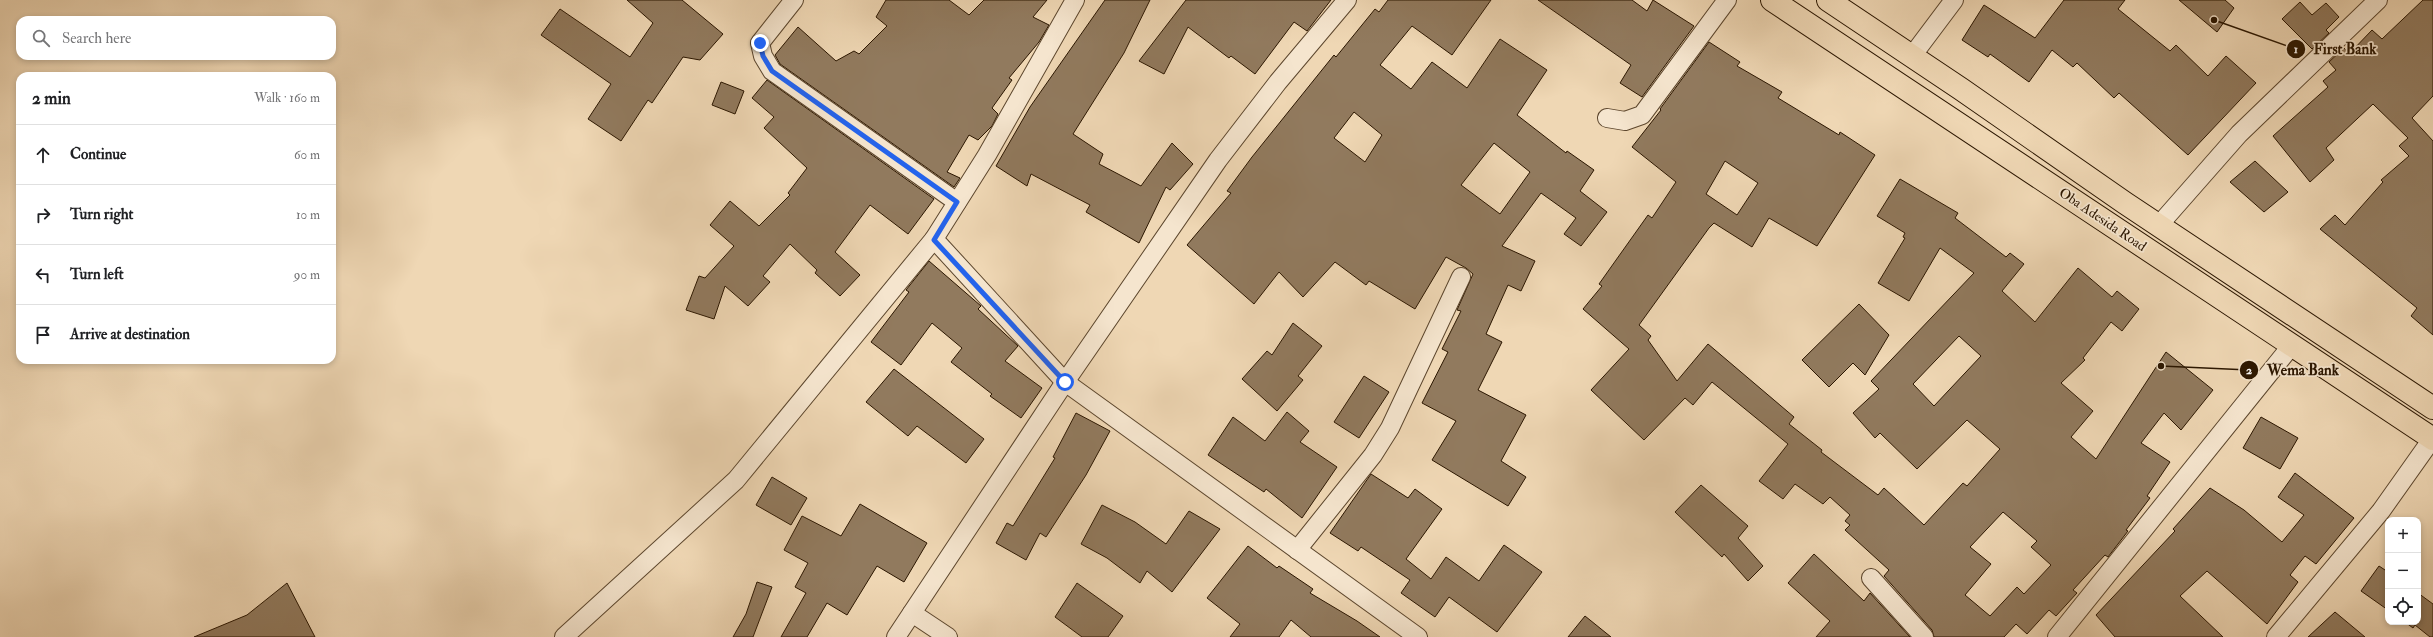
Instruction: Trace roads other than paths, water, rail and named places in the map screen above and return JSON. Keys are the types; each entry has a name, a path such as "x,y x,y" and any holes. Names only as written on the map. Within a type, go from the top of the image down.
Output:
{"main road":[{"name":"Oba Adesida Road","path":"1772,0 2433,439"},
{"name":"Oba Adesida Road","path":"1828,0 2159,225 2433,408"}],"street":[{"path":"794,0 760,43 763,56 772,71 957,202"},
{"path":"564,637 736,480 934,240 1075,0"},
{"path":"896,637 1065,382 1218,160 1278,82 1347,0"},
{"path":"1607,118 1625,121 1642,115 1727,0"},
{"path":"1912,56 1954,0"},
{"path":"2159,225 2239,134 2378,0"},
{"path":"934,240 1065,382 1418,637"},
{"path":"1297,550 1373,455 1390,428 1461,277"},
{"path":"2057,637 2168,502 2292,345"},
{"path":"2276,637 2381,511 2433,439"},
{"path":"1871,578 1924,637"},
{"path":"912,613 948,637"}],"place":[{"name":"First Bank","path":"2214,20"},
{"name":"Wema Bank","path":"2161,366"}]}
